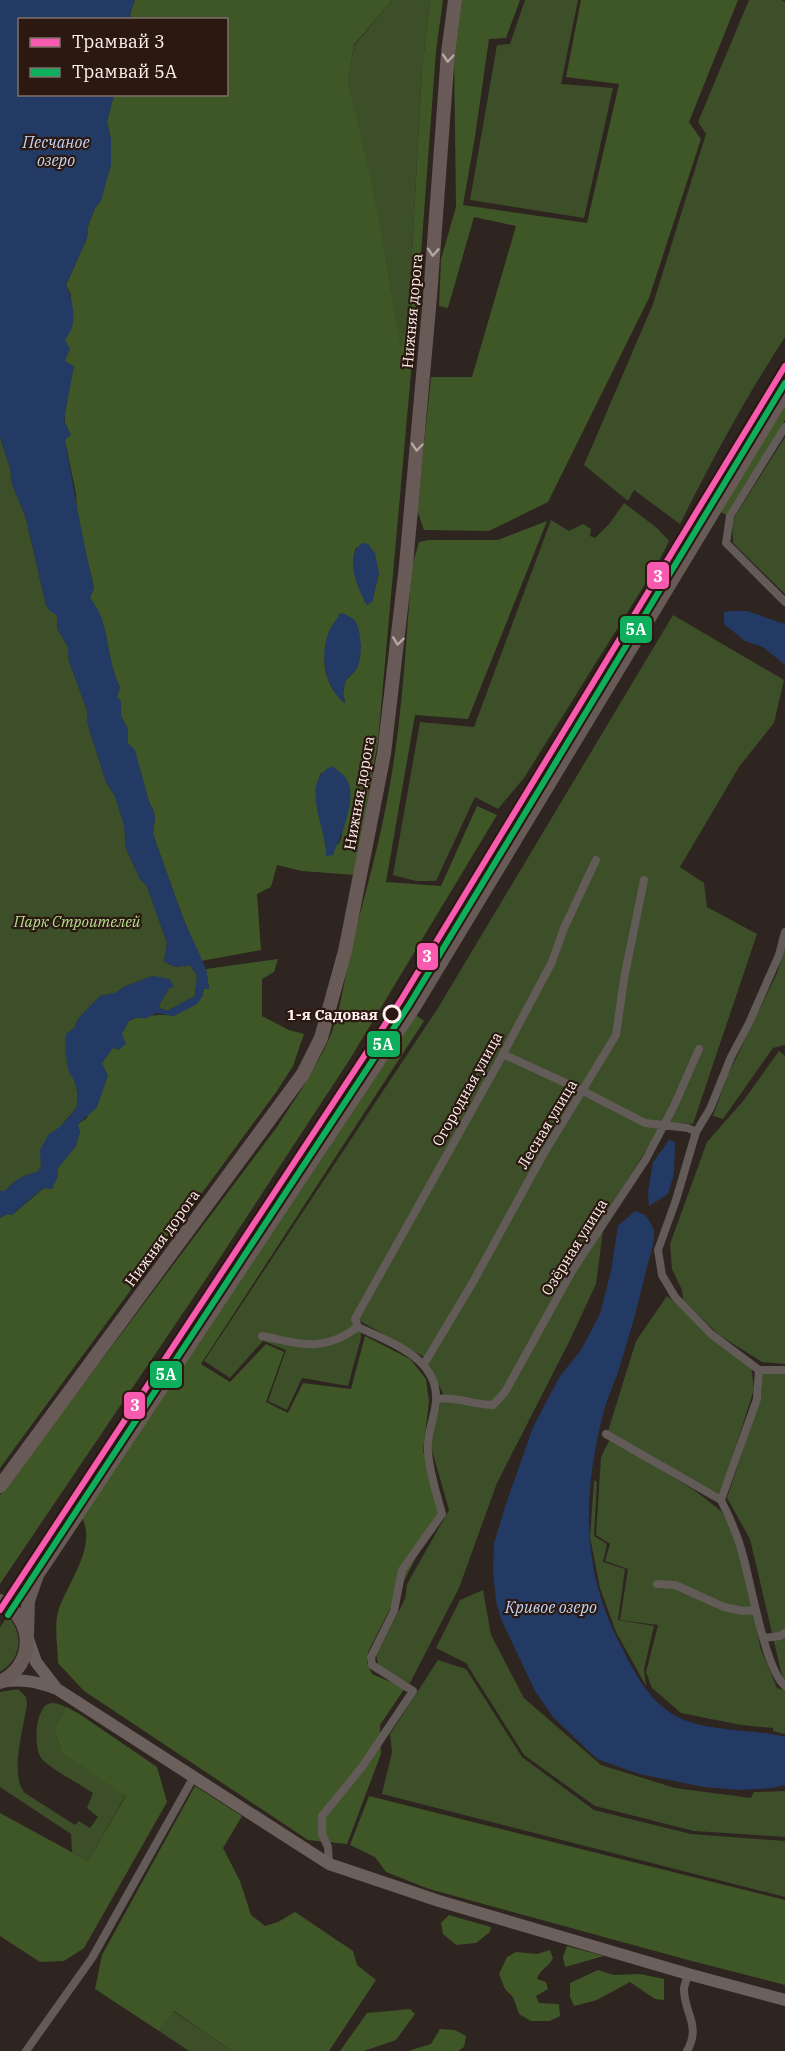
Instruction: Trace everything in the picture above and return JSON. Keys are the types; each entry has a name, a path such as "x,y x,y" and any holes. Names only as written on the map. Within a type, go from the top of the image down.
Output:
{"main road":[{"name":"Нижняя дорога","path":"0,1486 303,1074 321,1038 345,951 384,754 406,565 430,297 448,53 455,0"},
{"path":"0,1682 12,1675 21,1665 27,1650 28,1601 37,1575 414,1007 785,393"},
{"path":"0,1601 19,1616 36,1662 57,1689"},
{"path":"0,1682 29,1681 57,1689 329,1864 439,1901 785,2000"}],"street":[{"path":"785,428 730,516 726,543 785,602"},
{"name":"Огородная улица","path":"358,1327 355,1319 552,962 564,928 596,860"},
{"name":"Лесная улица","path":"424,1364 473,1282 544,1154 616,1035 624,979 644,880"},
{"path":"785,932 779,955 754,1014 731,1057 710,1109 696,1132 676,1200 658,1250 662,1275 675,1297 711,1334 759,1370 785,1370"},
{"name":"Озёрная улица","path":"436,1399 446,1398 493,1405 499,1398 524,1360 572,1271 646,1159 699,1049"},
{"path":"502,1054 583,1091 645,1123 688,1128 696,1132"},
{"path":"262,1336 312,1345 343,1338 358,1327 414,1354 424,1364 433,1382 436,1399 427,1450 442,1514 402,1570 394,1611 371,1658 372,1665 413,1691 362,1767 322,1816 322,1834 328,1847 329,1864"},
{"path":"721,1500 757,1399 759,1370"},
{"path":"606,1434 721,1500 733,1524 744,1556 764,1638 778,1678 785,1686"},
{"path":"657,1584 675,1585 724,1607 743,1611 756,1610"},
{"path":"764,1638 785,1633"},
{"path":"26,2051 92,1958 193,1778"},
{"path":"687,2051 693,2040 692,2020 684,1990 688,1974"}],"green space":[{"path":"135,0 392,0 354,45 348,82 371,181 401,347 409,305 422,70 430,0 443,0 436,51 418,295 378,741 355,875 302,871 277,865 271,887 257,894 261,950 201,961 156,843 153,833 155,817 135,751 128,743 128,729 121,716 121,701 117,697 120,687 112,665 105,629 96,607 89,598 94,588 77,514 76,494 65,440 65,339 71,295 66,285 87,238 88,226 95,208 101,201 111,139 107,122 114,96 228,96 228,18 131,18 130,13","holes":["368,544 379,573 372,602 365,602 354,569 356,548","337,619 361,644 357,668 345,682 343,694 345,702 332,688 324,662","321,773 350,795 341,839 338,844 326,846 316,801"]},
{"path":"392,0 430,0 422,70 409,305 401,349 387,262 348,82 354,46"},
{"path":"461,0 520,0 506,38 489,39 463,205 587,223 619,84 566,77 581,0 738,0 689,122 701,139 649,298 548,502 489,531 424,530 417,510 431,377 472,377 516,226 474,217 448,308 439,306 441,259 456,207 454,54"},
{"path":"525,0 578,0 561,84 613,88 584,218 470,200 497,45 510,44"},
{"path":"749,0 785,2 785,337 730,429 680,524 634,490 628,501 584,465 653,304 706,134 698,122"},
{"path":"785,403 785,420 726,515 719,511"},
{"name":"Парк Строителей","path":"0,437 10,468 12,484 26,518 46,605 58,615 57,628 68,647 69,661 87,710 88,725 106,782 115,796 124,824 126,848 140,879 147,886 167,943 164,962 176,967 190,965 197,975 195,996 167,1011 158,1007 169,988 153,976 126,986 115,993 100,996 78,1019 75,1027 74,1077 78,1095 77,1107 56,1132 41,1159 38,1172 20,1178 5,1191 0,1191"},
{"path":"785,437 785,594 733,543 732,521"},
{"path":"624,503 657,528 669,541 657,565 524,778 498,809 475,797 436,881 416,881 393,875 420,722 474,727 551,520 569,531 583,524 591,529 590,536 595,538 610,523"},
{"path":"547,521 468,719 415,715 386,882 441,886 477,806 497,815 350,1059 212,1270 0,1584 0,1495 277,1127 323,1052 333,1030 378,844 390,784 401,702 412,566 419,542 498,540"},
{"path":"673,615 784,680 774,723 739,767 680,867 704,883 707,907 757,934 693,1124 664,1122 605,1215 596,1284 497,1483 459,1588 410,1683 380,1672 376,1655 405,1599 407,1584 449,1510 430,1443 443,1393 424,1357 360,1321 361,1338 348,1386 302,1378 287,1410 268,1401 286,1350 263,1341 230,1378 204,1361 438,1008"},
{"path":"785,947 785,1045 773,1048 723,1119 713,1116 727,1077 777,973"},
{"path":"278,959 274,972 262,979 262,1016 289,1030 304,1034 293,1066 0,1468 0,1218 7,1214 12,1215 58,1176 58,1168 76,1146 78,1124 87,1118 102,1063 129,1021 151,1015 174,1016 202,997 204,989 209,989 206,969"},
{"path":"416,1015 424,1021 201,1364 230,1382 266,1344 284,1352 266,1402 288,1413 303,1383 351,1389 365,1336 410,1359 426,1379 429,1402 423,1451 443,1504 368,1652 367,1663 372,1674 405,1688 380,1725 381,1754 347,1844 308,1840 84,1691 58,1663 57,1617 84,1552 86,1528 81,1516"},
{"path":"779,1051 785,1056 785,1364 762,1362 719,1335 683,1300 682,1290 672,1269 670,1244 707,1142 744,1100"},
{"path":"667,1296 751,1365 754,1389 721,1494 714,1493 608,1431 636,1341"},
{"path":"762,1374 785,1374 785,1681 750,1539 727,1498 762,1392"},
{"path":"610,1439 694,1490 721,1511 735,1534 752,1598 760,1647 777,1688 785,1690 785,1734 773,1731 773,1728 741,1725 681,1713 652,1688 646,1672 658,1625 620,1620 628,1569 605,1561 610,1544 596,1535 601,1457"},
{"path":"594,1480 597,1482 594,1536 607,1544 603,1562 625,1569 618,1620 654,1626 644,1669 646,1686 616,1632 600,1588 590,1537"},
{"path":"483,1590 491,1635 524,1698 601,1765 675,1788 751,1798 754,1792 785,1791 785,1837 694,1831 595,1806 524,1755 466,1663 436,1648 460,1600"},
{"path":"8,1616 17,1631 18,1646 13,1660 0,1672 0,1627"},
{"path":"438,1660 466,1669 522,1757 594,1810 691,1834 785,1841 785,1897 382,1794 392,1752 390,1734"},
{"path":"18,1689 26,1697 27,1704 18,1763 20,1785 25,1793 75,1825 79,1821 90,1828 98,1817 87,1808 93,1793 52,1768 39,1754 38,1721 44,1708 53,1703 66,1707 54,1729 62,1754 126,1795 88,1861 72,1852 71,1834 0,1787 0,1692"},
{"path":"66,1707 157,1767 167,1802 84,1948 64,1961 40,1962 0,1936 0,1813 88,1861 126,1796 62,1754 54,1729"},
{"path":"195,1786 242,1816 223,1848 240,1881 251,1915 265,1926 278,1922 295,1912 353,1951 357,1965 376,1980 329,2051 232,2051 174,2011 159,2031 95,1989 102,1955"},
{"path":"369,1796 785,1900 785,1985 429,1889 386,1872 375,1857 350,1845"},
{"path":"449,1915 491,1927 490,1932 476,1943 456,1945 443,1934 441,1923"},
{"path":"567,1946 604,1956 565,1967 563,1957"},
{"path":"550,1950 553,1958 537,1979 546,1982 548,1989 536,1996 539,2003 559,2004 560,2016 550,2021 531,2021 519,2014 513,1997 505,1989 499,1974 507,1957 516,1952 537,1954"},
{"path":"598,1970 614,1975 640,1974 664,1979 664,2000 655,1999 630,1982 597,2000 574,2006 570,1997 570,1983"},
{"path":"410,2009 415,2014 396,2040 364,2051 340,2051 367,2013"},
{"path":"173,2011 232,2051 189,2051 159,2031"},
{"path":"440,2029 455,2030 466,2036 464,2047 458,2051 408,2051 431,2044"}],"water":[{"name":"Песчаное озеро","path":"0,0 135,0 130,13 131,18 18,18 18,96 114,96 107,122 111,139 111,165 101,201 95,208 88,226 87,238 66,285 71,298 73,320 65,339 70,349 65,361 74,366 64,420 71,435 65,440 94,588 90,598 97,608 105,629 112,665 120,687 117,697 121,701 121,716 128,729 128,743 135,750 155,817 153,833 156,843 183,918 206,969 209,989 204,989 197,1004 174,1016 156,1013 147,1018 134,1018 129,1021 122,1034 126,1044 118,1050 113,1048 102,1063 108,1076 97,1107 78,1124 80,1132 76,1146 58,1168 58,1176 52,1189 43,1188 12,1215 7,1214 0,1218 0,1191 5,1191 24,1176 38,1172 41,1167 40,1150 49,1134 64,1123 76,1108 77,1089 69,1073 65,1050 66,1034 75,1027 78,1019 100,996 115,993 126,986 153,976 170,979 174,987 169,988 158,1007 167,1011 195,996 197,975 190,965 176,967 164,962 167,943 147,886 140,879 126,848 124,824 115,796 106,782 88,725 87,710 69,661 68,647 57,628 58,616 46,605 26,518 12,484 10,468 0,437"},
{"path":"362,543 368,544 375,553 379,573 372,602 367,605 356,582 353,564 357,549"},
{"path":"747,611 785,624 785,665 763,647 745,641 724,624 724,612"},
{"path":"343,613 355,620 361,645 358,665 344,686 345,704 333,689 324,660 329,631 339,614"},
{"path":"332,766 346,778 350,796 344,828 333,855 326,856 315,794 322,773"},
{"path":"669,1140 675,1142 674,1174 668,1194 649,1206 648,1192 653,1162"},
{"name":"Кривое озеро","path":"635,1211 645,1215 654,1231 654,1241 628,1340 604,1410 592,1470 589,1529 598,1586 607,1615 620,1644 642,1684 656,1701 674,1715 700,1725 785,1737 785,1785 740,1790 704,1787 639,1774 597,1759 553,1717 535,1691 501,1619 496,1601 493,1572 494,1543 533,1427 560,1376 581,1350 600,1314 611,1271 618,1226"}],"tram line":[{"name":"3","path":"0,1610 401,1000 785,366"},
{"name":"5А","path":"8,1615 409,1005 785,383"}],"place":[{"name":"1-я Садовая","path":"392,1014"}]}
